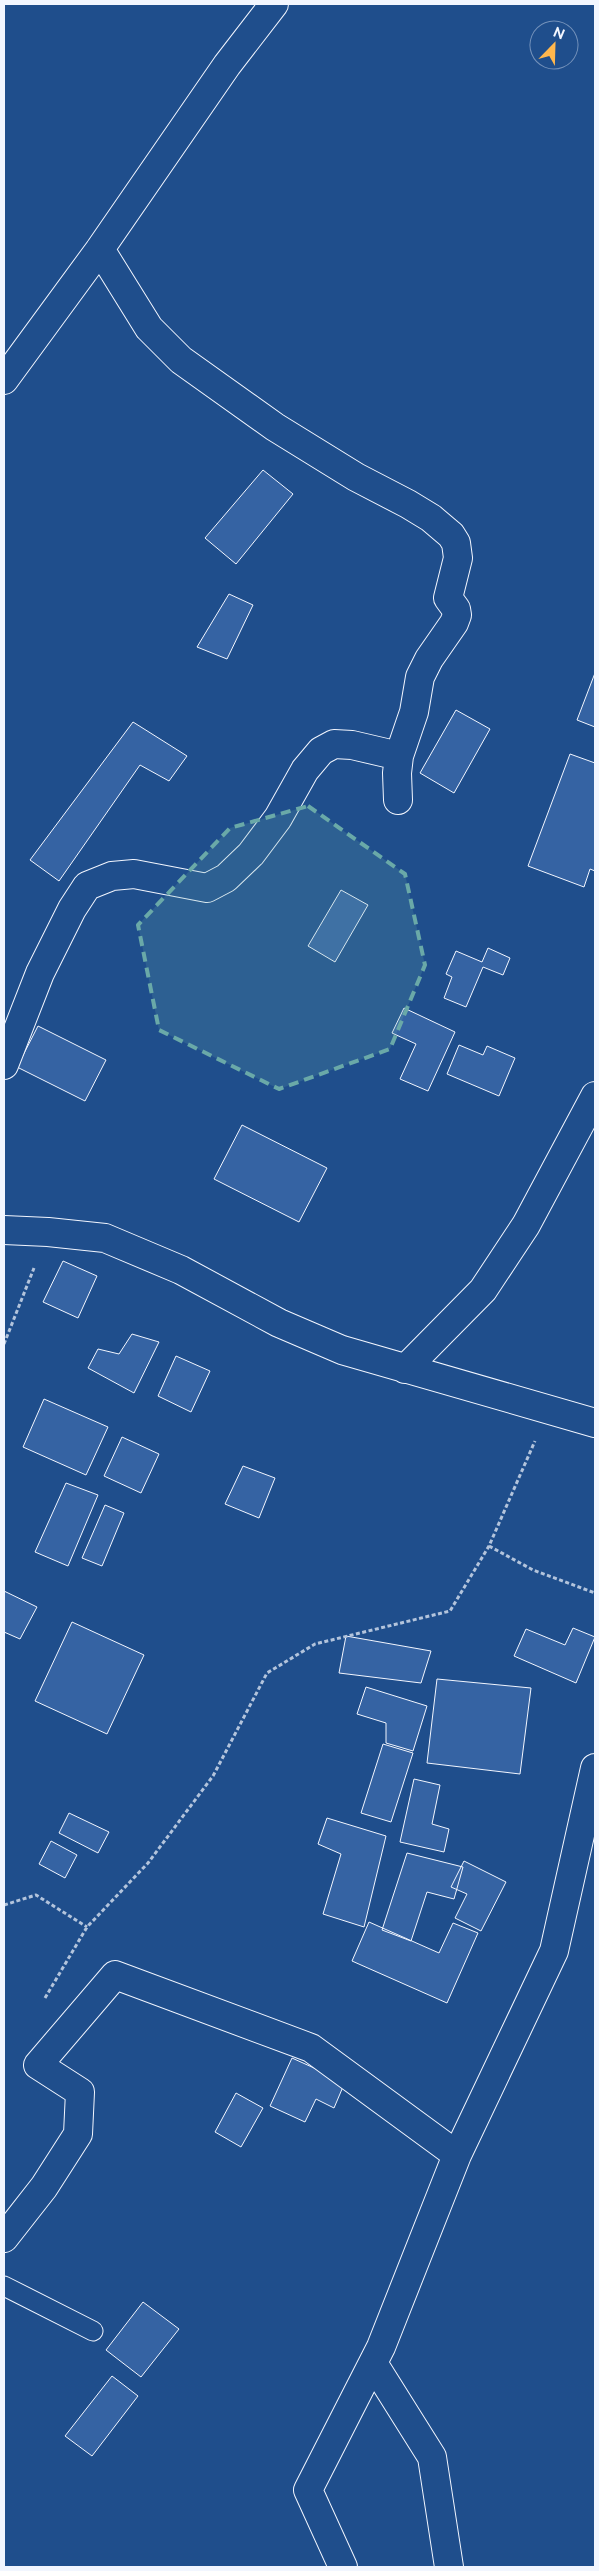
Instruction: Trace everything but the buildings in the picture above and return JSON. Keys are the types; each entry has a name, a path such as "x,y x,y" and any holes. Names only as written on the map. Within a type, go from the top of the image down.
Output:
{"street":[{"path":"4,380 100,249 227,65 274,4"},
{"path":"100,249 149,328 181,360 275,427 356,477 431,518 451,535 456,543 458,558 448,598 456,609 457,615 454,623 429,659 420,677 414,712 399,756 397,773 398,800"},
{"path":"4,1065 40,973 72,909 87,886 112,876 134,874 208,888 226,878 251,854 278,818 305,770 321,751 334,744 352,745 399,756"},
{"path":"405,1369 483,1290 526,1225 595,1096"},
{"path":"4,1230 105,1238 181,1270 279,1323 342,1350 595,1423"},
{"path":"343,2567 308,2490 373,2363 457,2155 554,1951 595,1768"},
{"path":"4,2238 44,2186 78,2134 80,2092 38,2065 115,1975 312,2048 457,2155"},
{"path":"373,2363 432,2457 449,2567"}],"lane":[{"path":"4,2286 93,2331"}],"path":[{"path":"4,1344 48,1232"},
{"path":"42,2003 87,1927 148,1863 213,1776 267,1673 315,1644 450,1611 489,1546 550,1409"},
{"path":"489,1546 533,1570 595,1592"},
{"path":"4,1905 36,1895 87,1927"}],"highlighted area":[{"path":"308,806 405,874 425,965 390,1049 279,1089 159,1030 138,925 230,828"}]}
